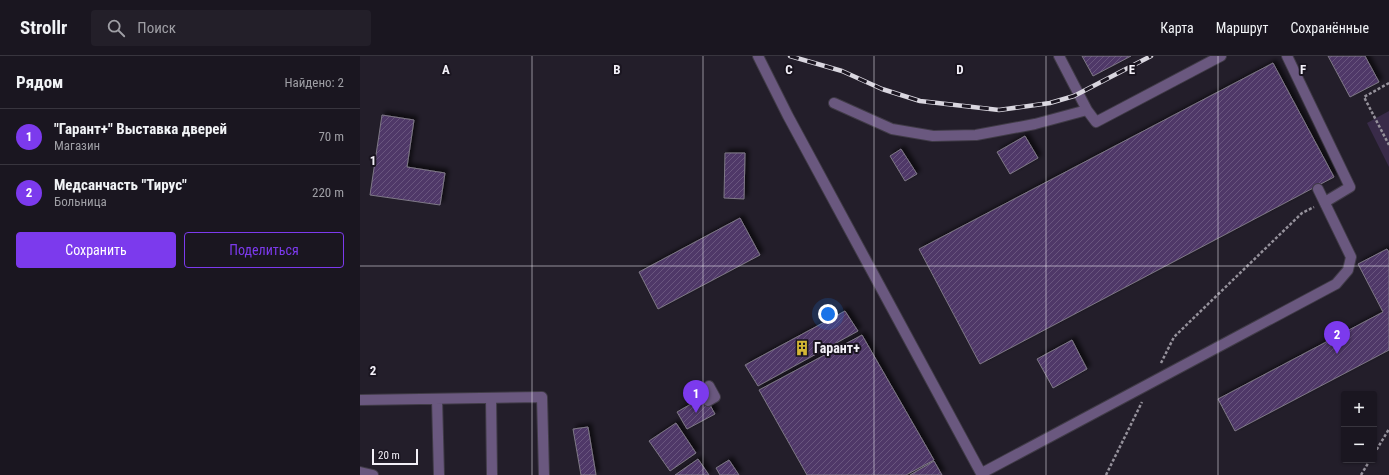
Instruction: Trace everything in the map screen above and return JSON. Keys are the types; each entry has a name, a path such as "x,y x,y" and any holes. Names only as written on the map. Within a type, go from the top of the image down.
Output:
{"lane":[{"path":"758,56 788,116 982,474 1336,284 1348,270 1351,257 1318,189"},
{"path":"1059,56 1087,110 1096,122 1221,56"},
{"path":"1287,56 1350,187 1325,202"},
{"path":"834,103 892,129 933,136 976,135 1035,124 1087,110"},
{"path":"708,401 715,397 709,386"},
{"path":"360,400 542,397 544,475"},
{"path":"491,398 492,475"},
{"path":"437,399 439,475"},
{"path":"360,472 373,475"}],"path":[{"path":"1389,83 1364,97 1389,145"},
{"path":"1152,382 1174,337 1302,213 1325,202"},
{"path":"1106,475 1142,402"},
{"path":"1377,449 1389,429"},
{"path":"1361,475 1368,463"}],"shaded area":[{"path":"1389,111 1389,167 1367,123"}],"building":[{"path":"1082,56 1131,56 1093,76"},
{"path":"1328,56 1365,56 1379,82 1350,97"},
{"path":"1273,63 1334,177 980,364 919,249"},
{"path":"382,115 414,120 407,167 445,173 440,205 370,195"},
{"path":"1025,136 1038,158 1010,174 997,152"},
{"path":"901,149 917,174 905,181 890,156"},
{"path":"725,153 745,153 744,199 724,198"},
{"path":"740,218 760,255 658,309 639,272"},
{"path":"1387,249 1389,252 1389,350 1235,431 1218,399 1383,312 1358,264"},
{"name":"Гарант+","path":"845,311 858,331 758,386 745,365"},
{"path":"862,335 934,460 906,475 807,475 759,390"},
{"path":"1072,340 1087,369 1053,388 1037,359"},
{"path":"705,396 715,414 687,429 677,412"},
{"path":"676,423 696,453 670,471 649,441"},
{"path":"588,427 596,475 581,475 573,429"},
{"path":"698,459 709,475 675,475"},
{"path":"729,460 739,475 720,475 716,468"},
{"path":"934,461 942,475 910,475"}],"railway":[{"path":"790,56 842,71 882,89 920,101 999,110 1050,103 1074,96 1151,56"}],"place":[{"name":"Гарант+","path":"802,348"},
{"name":"Медсанчасть \"Тирус\"","path":"1337,354"},
{"name":"\"Гарант+\" Выставка дверей","path":"696,413"}]}
